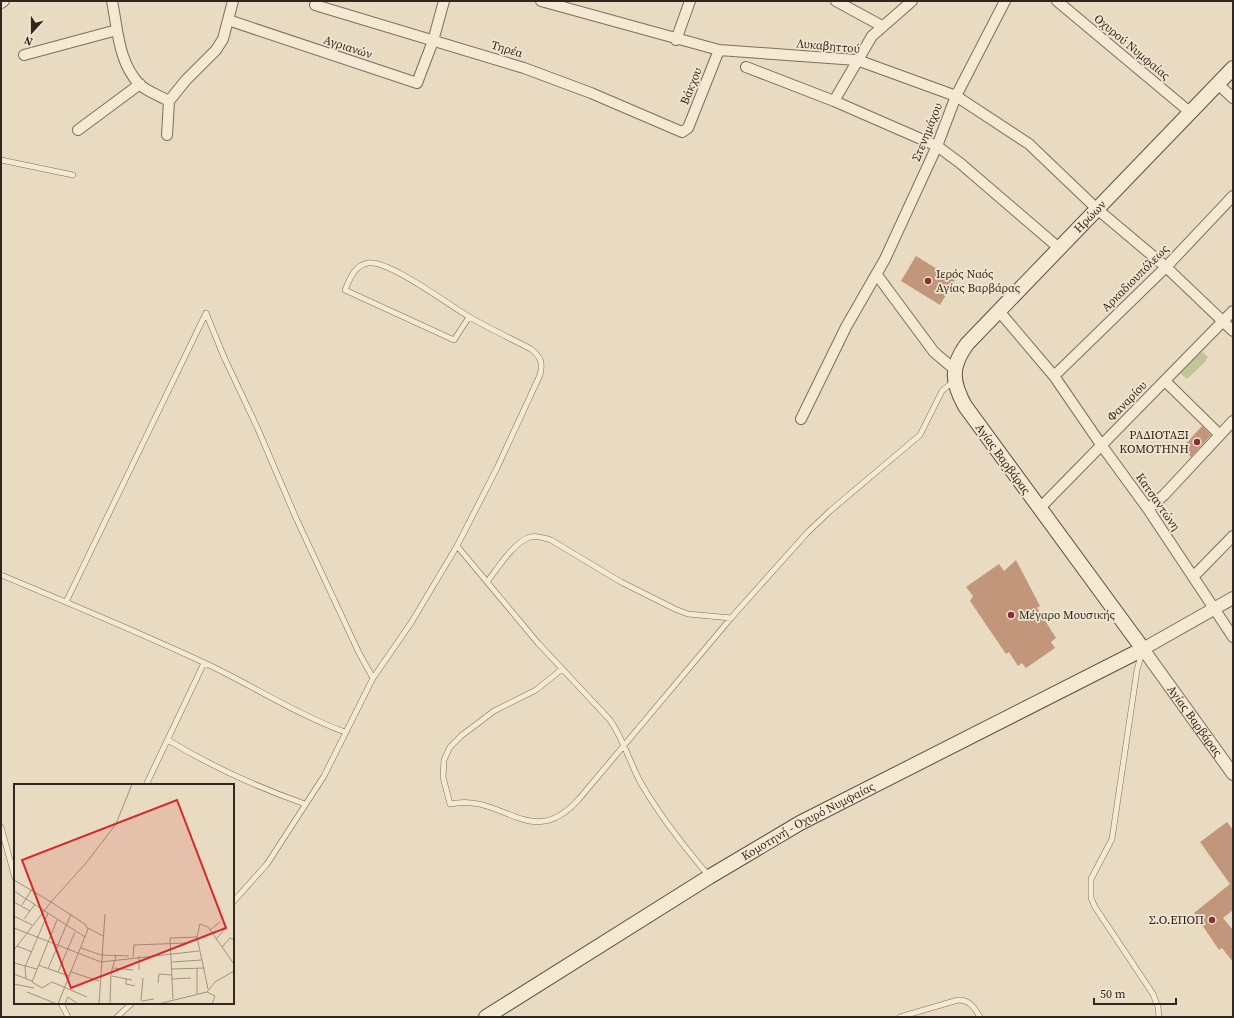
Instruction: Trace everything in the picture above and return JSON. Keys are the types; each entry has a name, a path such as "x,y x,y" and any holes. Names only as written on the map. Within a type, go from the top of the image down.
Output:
{"main road":[{"name":"Ηρώων","path":"954,375 957,360 966,344 1233,68"},
{"name":"Αγίας Βαρβάρας","path":"954,375 958,393 965,406 1143,649"},
{"name":"Κομοτηνή - Οχυρό Νυμφαίας","path":"486,1017 709,877 800,823 1143,649"}],"street":[{"path":"112,1 122,56 140,84 169,101"},
{"path":"167,135 169,101 186,80 216,50 223,39 233,1"},
{"path":"434,41 444,1"},
{"name":"Λυκαβηττού","path":"541,1 676,40 719,50 857,60 956,96 1029,144 1097,208 1166,267 1233,331"},
{"path":"676,40 690,1"},
{"path":"836,1 882,26"},
{"path":"834,100 872,36 912,1"},
{"name":"Στενημάχου","path":"877,275 937,146 956,96 1005,1"},
{"name":"Οχυρού Νυμφαίας","path":"1057,1 1191,113"},
{"name":"Τηρέα","path":"315,5 524,68 591,93 679,131 686,131"},
{"name":"Αγριανών","path":"228,20 417,83 434,41"},
{"path":"24,55 117,30"},
{"name":"Βάκχου","path":"686,131 719,50"},
{"path":"746,67 834,100 937,146 960,163 1059,248"},
{"path":"78,130 140,84"},
{"path":"1218,84 1233,98"},
{"name":"Αρκαδιουπόλεως","path":"1054,376 1166,267 1233,196"},
{"path":"801,419 846,326 877,275"},
{"name":"Αγίας Βαρβάρας","path":"877,275 934,352 954,375"},
{"name":"Κατσαντώνη","path":"998,310 1054,376 1102,446 1148,509 1233,636"},
{"name":"Φαναρίου","path":"1039,509 1233,311"},
{"path":"1165,381 1220,435"},
{"path":"1148,509 1164,495 1233,421"},
{"path":"1194,577 1233,536"},
{"path":"1143,649 1233,598"},
{"name":"Αγίας Βαρβάρας","path":"1143,649 1233,774"}],"lane":[{"path":"1,160 73,175"},
{"path":"234,901 267,864 324,776 373,678 411,623 457,546 497,468 540,375 542,365 538,356 531,349 469,317 420,284 378,264 369,263 358,268 351,276 345,290 454,340 469,317"},
{"path":"66,602 206,313 299,525 359,654 373,678"},
{"path":"562,669 536,690 494,711 461,736 450,747 444,760 443,777 450,804 472,802 528,821 547,821 555,819 571,808 731,618 813,527 920,435 942,392 954,375"},
{"path":"487,582 521,542 530,536 541,537 551,540 621,582 675,609 688,614 731,618"},
{"path":"457,546 562,669 610,720 624,745 632,766 654,804 709,877"},
{"path":"1,575 204,663 246,683 308,717 345,732"},
{"path":"1143,649 1137,670 1112,839 1094,871 1090,888 1091,898 1095,907 1153,994 1158,1007 1159,1017"},
{"path":"146,784 204,663"},
{"path":"168,740 224,772 260,788 305,804"},
{"path":"1,827 14,874"},
{"path":"900,1017 958,1000 965,1000 972,1004 980,1017"},
{"path":"62,1004 68,1017"},
{"path":"117,1017 131,1004"}],"green space":[{"path":"1202,352 1208,357 1204,363 1187,379 1179,372"}],"building":[{"name":"Ιερός Ναός Αγίας Βαρβάρας","path":"916,256 955,280 940,305 901,281"},
{"name":"ΡΑΔΙΟΤΑΞΙ ΚΟΜΟΤΗΝΗ","path":"1202,426 1211,435 1191,457 1182,448"},
{"name":"Μέγαρο Μουσικής","path":"1016,560 1040,606 1037,608 1056,638 1051,642 1055,648 1026,668 1022,663 1018,666 1009,652 1006,654 970,601 973,596 966,587 999,564 1004,571"},
{"path":"1227,822 1233,830 1233,910 1223,918 1233,930 1233,962 1222,948 1219,950 1194,913 1230,884 1200,842"}],"place":[{"name":"Ιερός Ναός Αγίας Βαρβάρας","path":"928,281"},
{"name":"ΡΑΔΙΟΤΑΞΙ ΚΟΜΟΤΗΝΗ","path":"1197,442"},
{"name":"Μέγαρο Μουσικής","path":"1011,615"},
{"name":"Σ.Ο.ΕΠΟΠ","path":"1212,920"}]}
